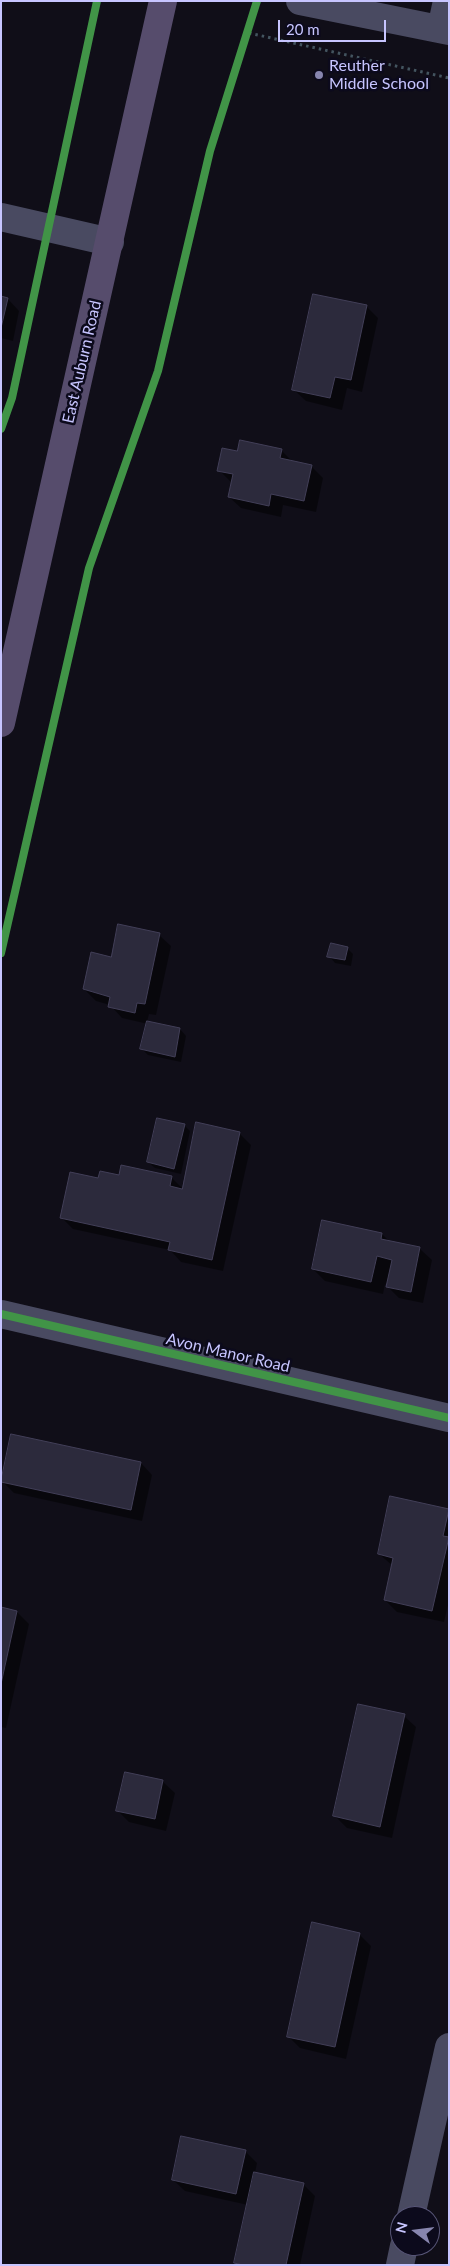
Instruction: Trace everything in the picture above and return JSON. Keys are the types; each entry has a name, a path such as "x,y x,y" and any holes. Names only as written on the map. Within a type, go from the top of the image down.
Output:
{"main road":[{"name":"East Auburn Road","path":"1,723 163,1"}],"street":[{"path":"300,1 445,30 446,1"},
{"path":"1,217 110,242"},
{"name":"Avon Manor Road","path":"1,1314 449,1418"},
{"path":"413,2206 449,2047"}],"path":[{"path":"246,42 250,30 449,78"}],"building":[{"path":"313,294 367,305 351,380 335,377 330,398 292,390"},
{"path":"1,296 8,298 1,328"},
{"path":"240,440 282,449 280,458 312,465 304,501 271,494 269,506 228,497 233,474 217,471 222,448 237,451"},
{"path":"118,924 160,933 145,1004 137,1003 135,1013 108,1007 110,997 83,989 91,952 111,957"},
{"path":"331,943 348,947 345,960 327,957"},
{"path":"147,1021 180,1028 175,1057 140,1049"},
{"path":"157,1118 185,1124 174,1169 147,1162"},
{"path":"196,1122 240,1132 212,1260 168,1250 170,1242 60,1218 70,1172 98,1178 100,1171 119,1175 121,1165 172,1176 170,1186 182,1189"},
{"path":"322,1220 382,1233 381,1239 420,1247 411,1292 386,1287 392,1260 377,1256 371,1282 312,1269"},
{"path":"11,1434 141,1462 131,1510 1,1482"},
{"path":"390,1496 449,1509 443,1536 449,1537 432,1611 384,1600 393,1558 378,1554"},
{"path":"1,1607 17,1611 1,1684"},
{"path":"358,1704 405,1714 380,1827 333,1816"},
{"path":"125,1772 163,1780 155,1819 116,1811"},
{"path":"312,1922 360,1933 335,2047 287,2037"},
{"path":"181,2136 246,2150 236,2194 172,2180"},
{"path":"254,2172 304,2183 286,2265 243,2265 234,2263"}],"cycle path":[{"path":"1,429 12,398 97,1"},
{"path":"1,953 89,568 158,371 210,151 257,1"},
{"path":"1,1314 449,1418"}],"place":[{"name":"Reuther Middle School","path":"319,75"}]}
